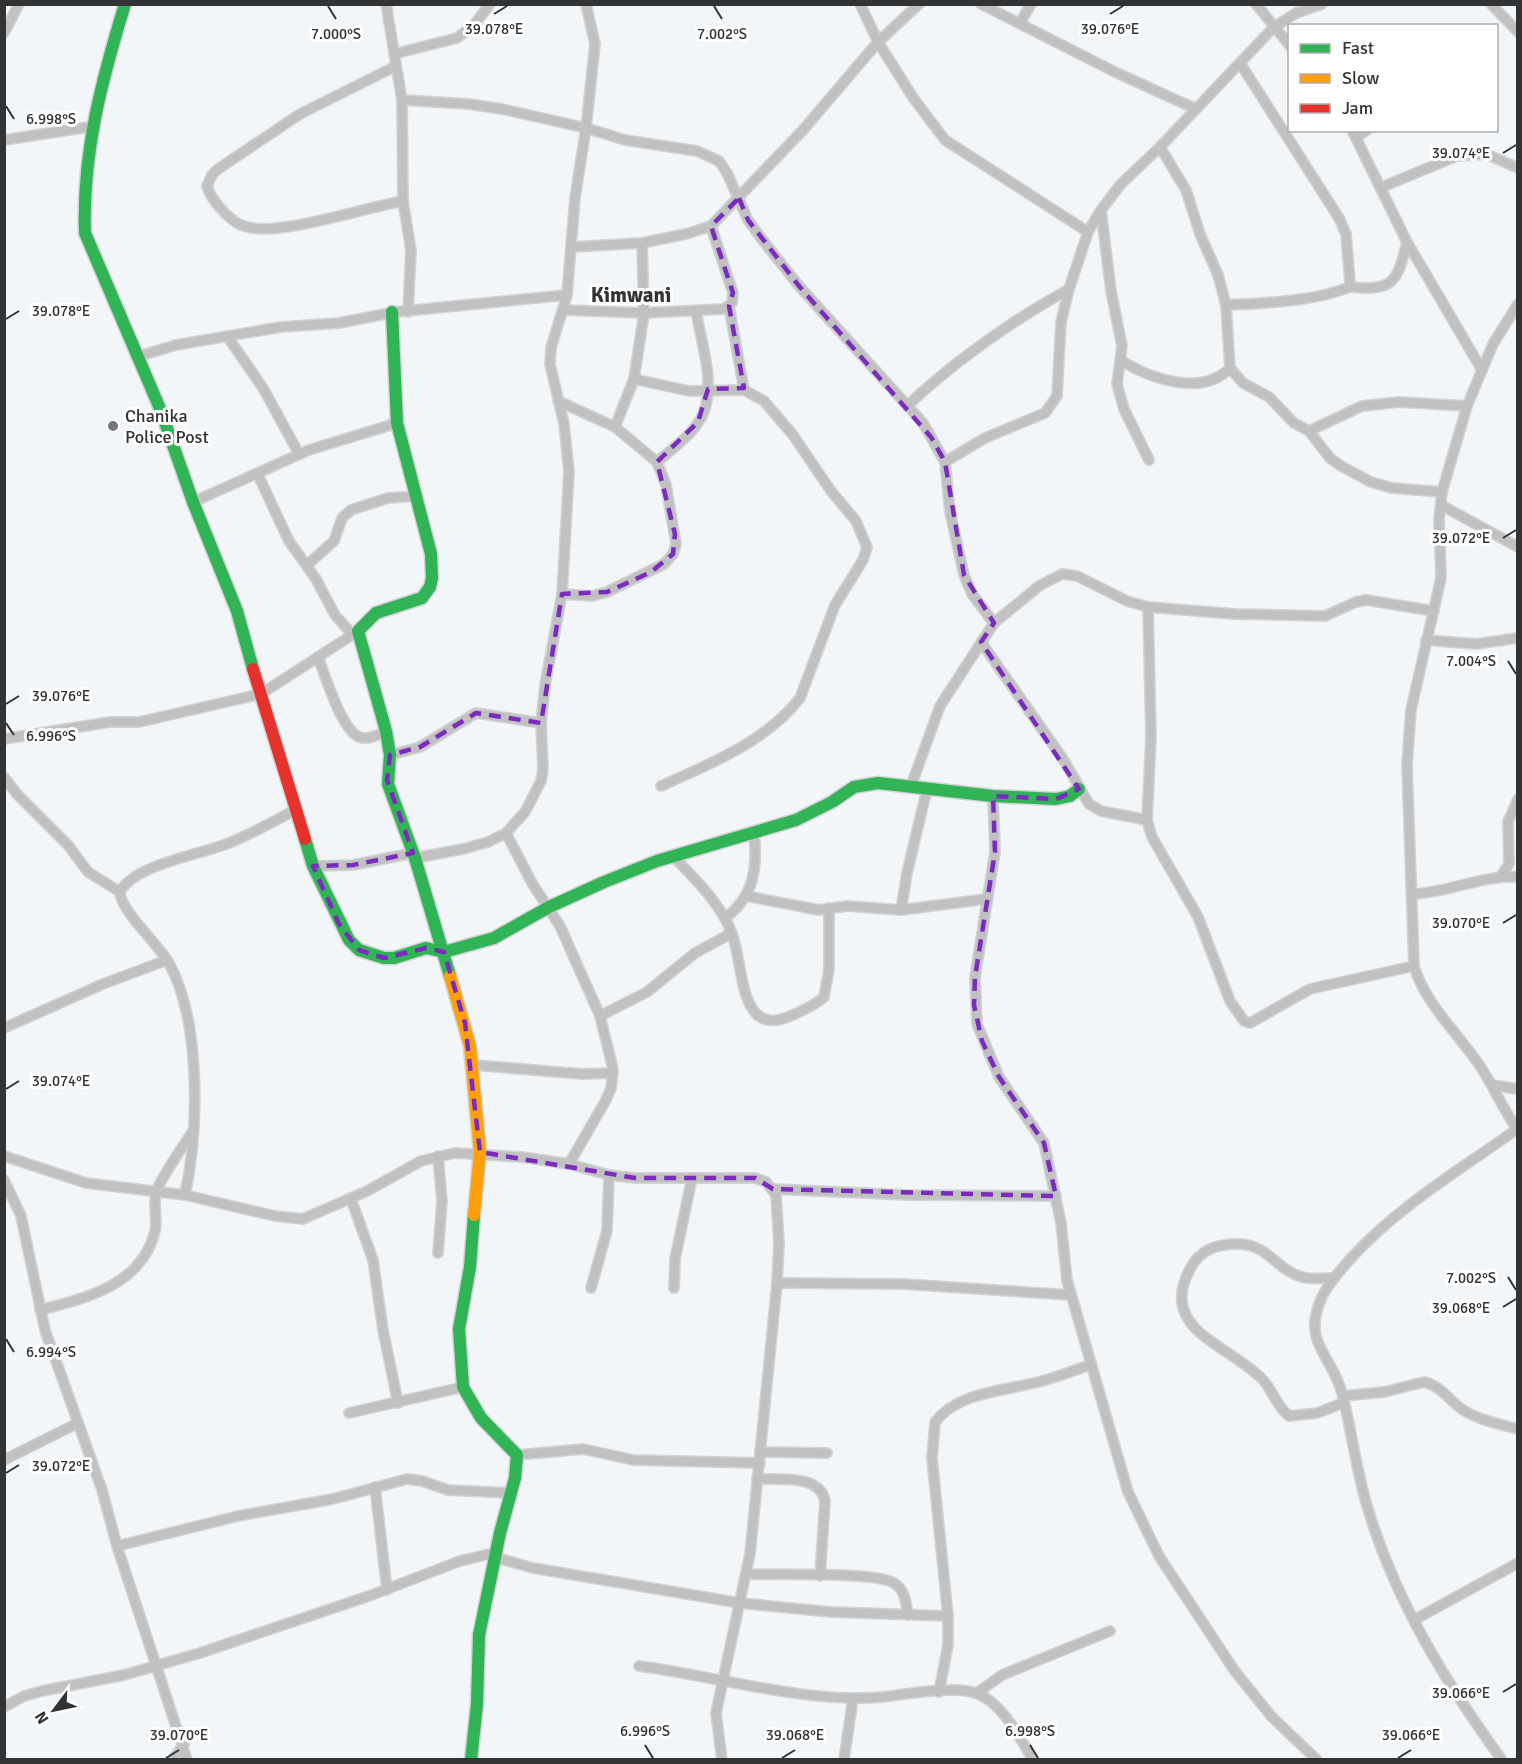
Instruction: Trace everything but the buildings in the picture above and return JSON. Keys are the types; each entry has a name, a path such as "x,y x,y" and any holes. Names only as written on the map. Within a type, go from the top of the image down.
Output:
{"street":[{"path":"4,33 19,4"},
{"path":"125,4 114,38 86,174 83,212 85,233 161,411 193,502 237,611 295,810 314,866 339,924 359,950 384,958 404,956 426,948 444,952 494,938 549,907 604,882 674,856 806,815 859,785 878,783 993,796 1056,799 1070,796 1079,789"},
{"path":"386,4 402,100 403,201 411,250 408,312"},
{"path":"394,54 457,38 490,4"},
{"path":"314,866 353,865 464,849 488,842 506,832 525,812 541,781 543,769 541,723 545,685 562,594 569,472 550,364 551,348 567,295 575,198 586,128 595,44 586,4"},
{"path":"850,4 860,6 878,42 930,123 945,140 1088,232"},
{"path":"572,247 642,243 711,226 803,130 878,42 919,4"},
{"path":"981,4 1115,72 1196,109"},
{"path":"1020,23 1031,4"},
{"path":"1256,4 1288,44"},
{"path":"945,462 985,438 1045,413 1052,405 1058,381 1061,322 1069,289 1088,232 1101,210 1121,184 1160,147 1273,28 1296,13 1322,4"},
{"path":"1491,4 1518,32"},
{"path":"1240,63 1339,218 1349,249 1350,287"},
{"path":"396,66 345,90 291,120 218,169 207,186 216,203 237,223 253,228 288,226 403,201"},
{"path":"402,100 468,104 586,128 626,140 697,151 719,161 748,220 799,286 923,423 945,462 950,512 958,555 972,594 994,623"},
{"path":"4,140 95,126"},
{"path":"1354,134 1407,242 1482,370"},
{"path":"1160,147 1186,190 1200,234 1218,275 1226,305 1230,368 1237,378 1269,397 1294,423 1309,431 1330,458 1371,482 1392,488 1443,492"},
{"path":"1382,187 1457,156 1486,154 1518,168"},
{"path":"1101,210 1111,291 1122,346 1122,361 1117,384 1149,460"},
{"path":"563,310 644,313 724,309 733,299 733,293 711,226"},
{"path":"1226,305 1288,301 1350,287 1376,290 1386,287 1401,267 1407,242"},
{"path":"615,427 634,379 644,313 642,243"},
{"path":"907,406 937,378 988,339 1069,289"},
{"path":"136,357 176,345 281,327 339,323 392,312 567,295"},
{"path":"1502,1760 1455,1695 1414,1620 1381,1548 1367,1508 1336,1375 1315,1339 1313,1327 1323,1294 1334,1278 1392,1217 1517,1130 1470,1050 1432,1003 1414,966 1407,765 1411,710 1441,578 1443,492 1467,406 1493,344 1518,304"},
{"path":"729,306 744,390"},
{"path":"657,462 703,415 708,389 696,311"},
{"path":"4,739 110,722 139,722 261,694 355,632 376,613 413,602 426,595 430,587 431,554 397,423 392,312"},
{"path":"227,336 263,388 299,454"},
{"path":"1122,361 1140,373 1181,382 1216,379 1230,368"},
{"path":"634,379 667,388 690,391 744,390 764,400 778,415 856,521 867,547 863,560 835,605 800,698 792,708 762,735 661,786"},
{"path":"558,401 615,427 657,462 666,485 675,534 672,555 651,572 607,592 592,596 562,594"},
{"path":"1309,431 1362,406 1399,402 1467,406"},
{"path":"193,502 258,475 299,454 397,423"},
{"path":"258,475 289,541 307,566 335,615 355,632 387,731 390,755 387,780 414,855 444,952 465,1023 473,1065 480,1152 476,1215 458,1345 463,1387 481,1418 517,1455 516,1482 502,1524 479,1635 478,1703 471,1760"},
{"path":"307,566 334,541 342,518 351,510 388,498 417,496"},
{"path":"1441,505 1518,547"},
{"path":"910,786 933,721 994,623 1039,586 1062,574 1077,576 1127,601 1148,607 1235,614 1325,616 1366,600 1434,611"},
{"path":"1148,607 1151,736 1147,820 1152,837 1198,917 1230,1001 1244,1021 1256,1021 1310,988 1414,966"},
{"path":"1426,640 1476,644 1518,638"},
{"path":"981,642 1066,764 1086,800 1095,808 1147,820"},
{"path":"318,657 343,717 351,729 359,737 366,738 387,731"},
{"path":"390,755 420,747 476,713 541,723"},
{"path":"4,777 16,795 68,845 88,872 120,892 127,910 167,960 183,998 195,1092 192,1164 185,1195"},
{"path":"901,910 907,873 927,789"},
{"path":"993,796 995,852 975,977 976,1024 999,1077 1044,1143 1056,1196 1071,1295 1128,1492 1159,1556 1234,1670 1271,1716 1317,1760"},
{"path":"1501,876 1509,864 1508,822 1518,799"},
{"path":"120,892 144,873 171,861 225,845 295,810"},
{"path":"506,832 532,883 549,907 569,944 600,1016 613,1073 606,1100 569,1164"},
{"path":"724,918 740,906 756,871 754,833"},
{"path":"674,856 724,918 732,933 749,1006 762,1020 769,1022 781,1020 824,997 829,970 829,908"},
{"path":"1412,894 1445,891 1501,876 1518,876"},
{"path":"746,896 811,910 858,907 901,910 986,899"},
{"path":"600,1016 646,993 695,953 732,933"},
{"path":"4,1028 103,984 167,960"},
{"path":"473,1065 582,1074 613,1073"},
{"path":"1492,1085 1518,1089"},
{"path":"40,1310 115,1286 129,1275 141,1260 155,1230 156,1191 194,1129"},
{"path":"4,1156 86,1183 185,1195 259,1213 303,1219 351,1199 421,1161 438,1156 480,1152 569,1164 609,1175 755,1178 774,1188 908,1195 1056,1196"},
{"path":"438,1156 442,1201 438,1254"},
{"path":"591,1288 608,1231 609,1175"},
{"path":"674,1288 675,1259 692,1178"},
{"path":"4,1180 21,1216 40,1310 102,1490 117,1546 184,1744 187,1760"},
{"path":"722,1760 716,1713 747,1574 777,1283 778,1204 774,1188"},
{"path":"351,1199 368,1240 373,1260 386,1353 398,1403"},
{"path":"1334,1278 1301,1277 1251,1245 1230,1244 1200,1253 1190,1269 1181,1298 1182,1310 1191,1324 1204,1337 1251,1369 1264,1381 1282,1411 1289,1416 1317,1413 1343,1399 1424,1382 1431,1384 1476,1416 1518,1428"},
{"path":"777,1283 903,1284 1071,1295"},
{"path":"939,1692 948,1645 948,1616 932,1458 934,1422 948,1410 967,1400 995,1390 1043,1381 1090,1365"},
{"path":"348,1413 463,1387"},
{"path":"4,1460 78,1423"},
{"path":"517,1455 583,1449 633,1460 760,1463"},
{"path":"760,1452 827,1453"},
{"path":"117,1546 238,1516 333,1499 407,1479 422,1481 448,1490 512,1493"},
{"path":"757,1479 813,1483 821,1490 825,1507 820,1576"},
{"path":"375,1487 387,1590"},
{"path":"6,1705 42,1691 158,1666 387,1590 460,1561 497,1555 533,1568 740,1603 831,1612 948,1616"},
{"path":"1414,1620 1518,1563"},
{"path":"747,1574 820,1576 892,1582 901,1590 908,1615"},
{"path":"639,1666 774,1689 853,1698 939,1692 978,1693 1002,1675 1110,1631"},
{"path":"978,1693 1000,1712 1033,1760"},
{"path":"844,1760 853,1698"},
{"path":"173,1760 184,1744"}],"highlighted area":[{"path":"739,198 748,220 799,286 931,437 945,462 964,575 994,623 981,642 1079,789 1056,799 993,796 995,852 975,977 974,1005 982,1041 999,1077 1044,1143 1056,1196 773,1189 755,1178 635,1178 480,1152 465,1023 444,952 426,948 384,958 359,950 339,924 313,866 353,865 413,853 387,780 390,755 420,747 476,713 541,723 562,594 607,592 651,572 673,554 675,534 657,462 698,422 708,389 744,388 729,306 733,293 711,226"}],"traffic: fast":[{"path":"125,4 95,117 87,174 85,233 161,411 193,502 237,611 253,669"},
{"path":"392,312 397,423 431,554 432,578 430,587 422,598 376,613 358,631 386,731 390,755 388,784 415,858 450,976"},
{"path":"305,839 313,866 349,940 359,950 384,958 394,958 426,948 444,952 494,938 549,907 604,882 657,861 796,820 832,802 854,787 878,783 993,796 1056,799 1070,796 1079,789"},
{"path":"471,1760 477,1704 479,1635 500,1533 515,1478 517,1455 481,1418 463,1387 459,1329 470,1267 474,1215"}],"traffic: slow":[{"path":"450,976 470,1046 480,1152 474,1215"}],"traffic: jam":[{"path":"253,669 305,839"}],"place":[{"name":"Chanika Police Post","path":"113,426"}],"district":[{"name":"Kimwani","path":"631,295"}]}
